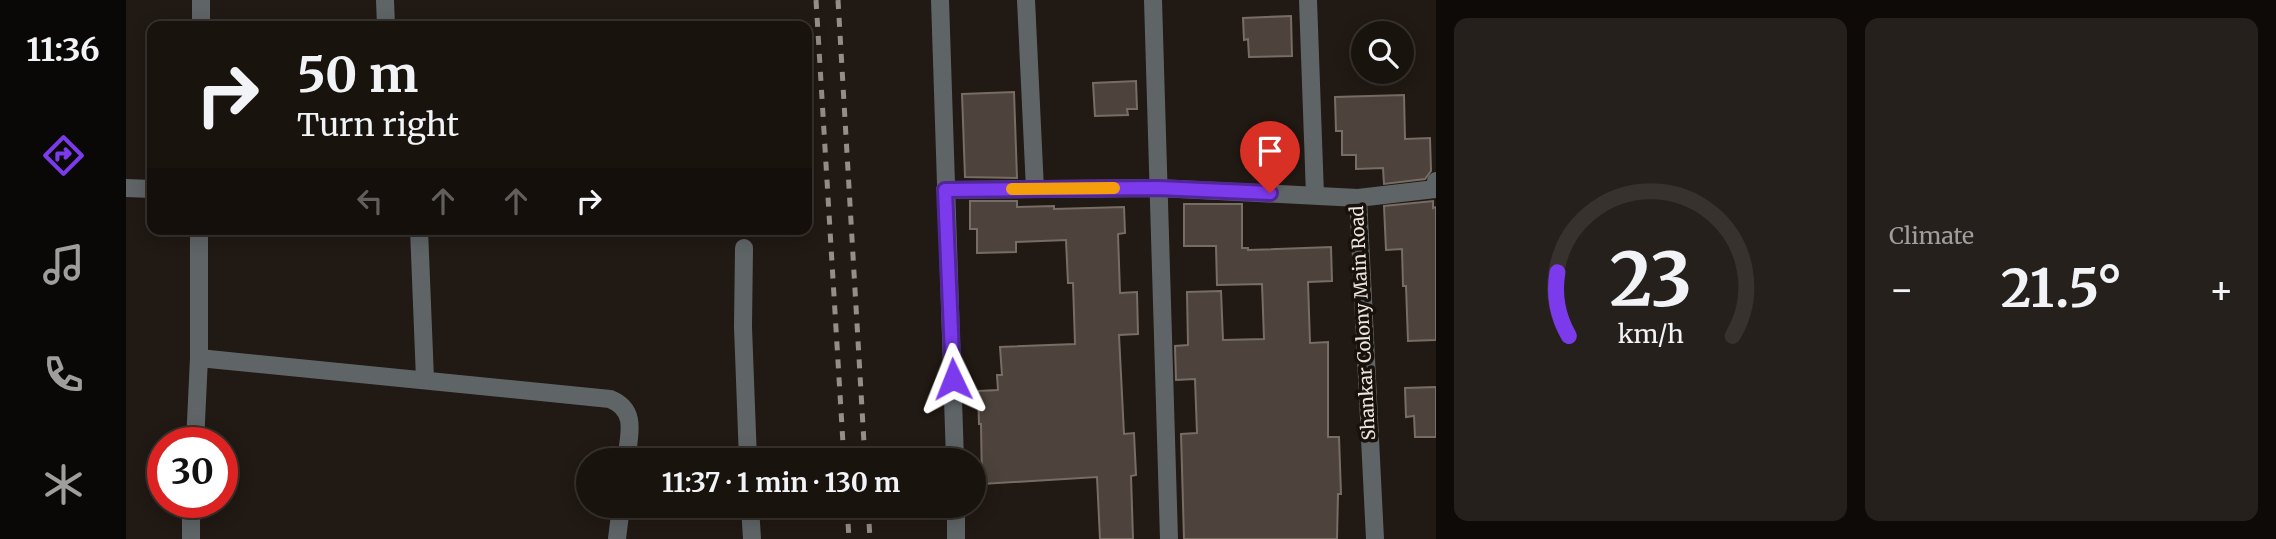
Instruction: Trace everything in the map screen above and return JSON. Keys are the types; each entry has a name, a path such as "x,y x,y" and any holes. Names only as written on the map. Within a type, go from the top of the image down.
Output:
{"street":[{"path":"201,0 201,21"},
{"path":"386,0 386,21"},
{"path":"940,0 955,448"},
{"path":"1026,0 1035,189"},
{"path":"1153,0 1169,539"},
{"path":"1308,0 1315,195"},
{"path":"1358,198 1435,189 1436,181"},
{"path":"126,188 147,189"},
{"name":"Shankar Colony Main Road","path":"945,190 1158,188 1358,198 1375,539"},
{"path":"196,427 199,235"},
{"path":"419,235 425,379"},
{"path":"744,248 744,376 747,448"},
{"path":"199,358 610,399 621,404 629,416 627,448"},
{"path":"191,518 191,539"},
{"path":"617,539 620,518"},
{"path":"751,518 752,539"},
{"path":"956,518 956,539"}],"building":[{"path":"1291,16 1292,56 1249,57 1248,39 1244,40 1243,18"},
{"path":"1136,81 1137,109 1127,109 1128,115 1095,116 1093,83"},
{"path":"1014,92 1017,178 965,177 962,94"},
{"path":"1404,95 1405,139 1430,138 1431,171 1425,179 1384,184 1383,168 1356,169 1356,155 1342,155 1342,131 1336,131 1335,97"},
{"path":"970,201 1017,201 1017,207 1054,206 1054,209 1124,207 1125,233 1118,234 1120,293 1137,292 1138,334 1119,335 1124,434 1134,433 1136,475 1131,476 1133,539 1100,539 1097,477 986,484 986,448 981,448 978,391 998,390 997,375 1002,375 1000,347 1075,344 1073,283 1068,283 1066,240 1016,242 1016,252 977,253 977,229 970,229"},
{"path":"1433,201 1433,208 1436,207 1436,340 1408,341 1402,249 1386,250 1384,206"},
{"path":"1184,204 1242,204 1242,248 1248,250 1331,247 1332,281 1308,282 1310,343 1328,342 1328,437 1339,437 1341,494 1338,494 1337,539 1184,539 1181,434 1197,433 1195,379 1176,380 1175,346 1188,345 1187,292 1221,291 1223,340 1264,339 1262,284 1217,285 1216,246 1184,246"},
{"path":"1436,387 1436,437 1415,437 1414,416 1406,417 1405,388"}],"railway":[{"path":"816,0 843,448"},
{"path":"838,0 864,448"},
{"path":"848,518 849,539"},
{"path":"869,518 870,539"}],"slow traffic":[{"path":"1012,189 1114,188"}],"route":[{"path":"953,379 945,190 1158,188 1270,193"}]}
